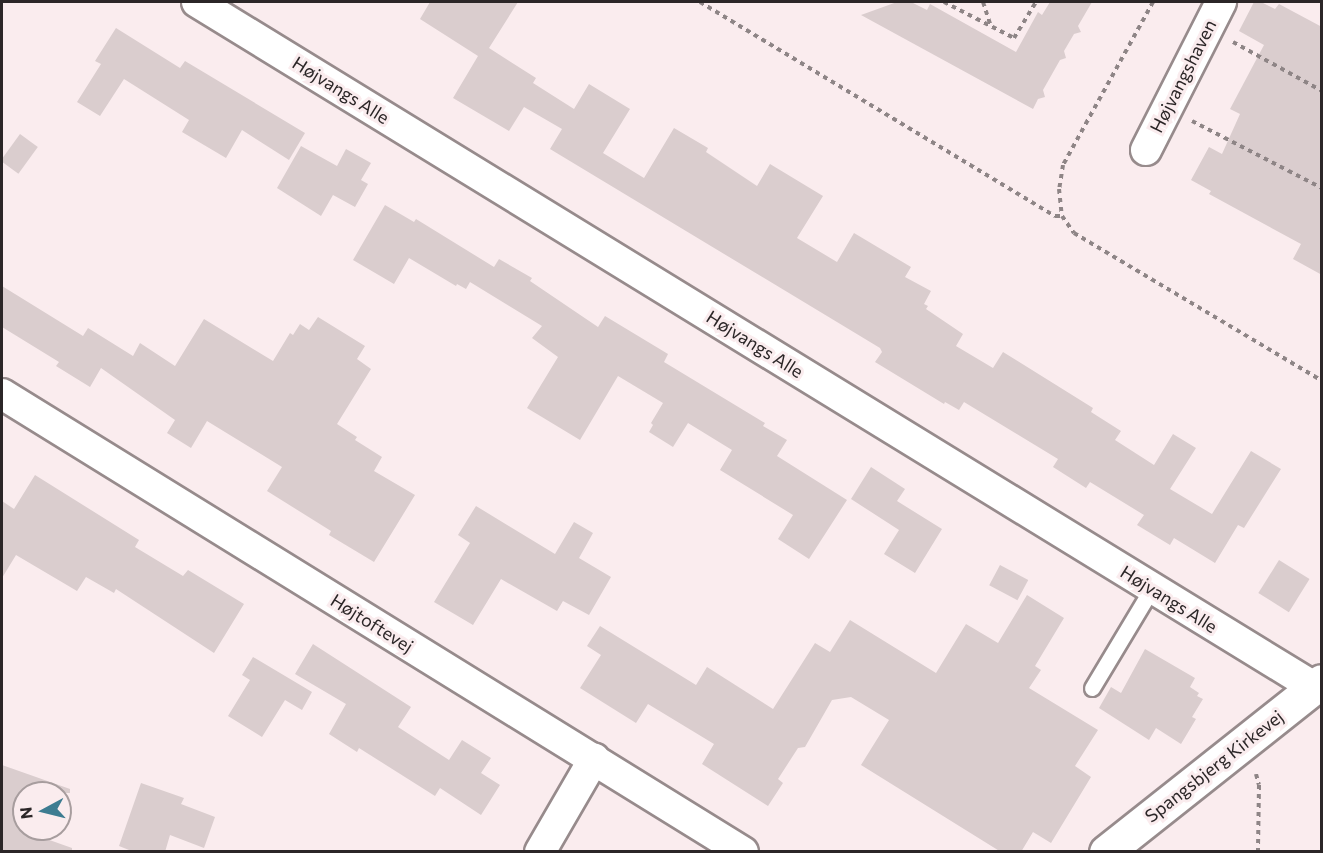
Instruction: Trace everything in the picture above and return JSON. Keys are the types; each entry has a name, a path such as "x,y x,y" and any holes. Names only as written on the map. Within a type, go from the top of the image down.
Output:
{"street":[{"name":"Højvangs Alle","path":"197,2 1152,588 1318,684"},
{"name":"Højvangshaven","path":"1146,150 1221,2"},
{"name":"Højtoftevej","path":"2,394 743,852"},
{"name":"Spangsbjerg Kirkevej","path":"1106,852 1318,684"},
{"path":"540,852 594,759"}],"lane":[{"path":"1092,688 1152,588"}],"path":[{"path":"700,2 1055,216 1062,216"},
{"path":"944,2 1014,38 1036,2"},
{"path":"983,2 991,26"},
{"path":"1153,2 1063,165 1059,189 1062,216 1074,233 1322,381"},
{"path":"1208,28 1322,91"},
{"path":"1167,108 1322,188"},
{"path":"1246,741 1259,785 1258,852"}],"building":[{"path":"430,2 518,2 489,48 536,78 533,83 574,109 589,84 630,109 603,153 644,178 674,128 708,148 706,152 757,186 770,164 823,196 797,238 837,262 854,233 911,267 905,277 931,291 924,304 928,306 926,309 963,334 956,346 993,368 1003,352 1093,408 1091,412 1121,431 1115,440 1154,465 1173,434 1196,448 1170,489 1212,514 1251,451 1281,469 1244,528 1238,525 1215,563 1174,538 1170,545 1137,525 1144,515 1090,482 1086,488 1053,467 1058,459 964,402 959,410 945,402 944,404 875,362 882,352 880,348 550,149 562,129 524,107 509,131 453,98 478,56 420,19"},
{"path":"897,2 911,2 927,10 930,4 1016,52 1038,12 1042,15 1050,2 1092,2 1078,26 1081,32 1074,34 1064,51 1066,58 1060,60 1043,90 1045,97 1038,99 1033,109 861,15"},
{"path":"1254,2 1261,2 1275,9 1279,4 1322,27 1322,275 1293,259 1301,244 1209,194 1211,191 1191,180 1209,147 1222,154 1240,114 1230,109 1264,45 1239,31"},
{"path":"116,28 180,68 185,61 305,133 289,160 242,130 226,158 182,132 189,120 124,79 100,116 77,102 101,64 95,61"},
{"path":"20,134 38,147 18,174 2,162 2,159"},
{"path":"301,146 337,166 346,149 371,163 361,180 368,184 355,207 333,195 321,216 277,188"},
{"path":"385,205 414,222 416,219 494,267 499,259 532,278 530,281 598,327 605,316 668,354 664,362 765,423 763,426 787,440 777,456 847,500 809,559 778,539 793,515 720,470 732,450 688,423 673,447 649,432 653,425 651,423 663,403 618,376 580,440 527,408 558,357 532,338 542,326 470,282 466,289 457,284 456,286 409,258 394,284 353,260"},
{"path":"2,286 83,336 88,328 133,356 140,343 175,366 204,319 273,361 290,333 293,335 300,324 309,330 318,317 365,346 357,359 371,369 337,424 357,437 355,440 382,457 374,471 415,495 374,562 329,535 331,531 267,491 282,467 207,421 191,448 167,433 175,420 101,368 90,387 56,366 59,362 2,327"},
{"path":"871,467 905,489 897,501 942,529 915,573 884,554 899,530 851,499"},
{"path":"35,475 139,540 135,547 183,576 188,570 244,604 214,653 116,589 114,593 86,577 77,591 16,555 2,578 2,501 14,509"},
{"path":"476,506 555,554 574,522 593,533 579,558 611,577 589,615 563,601 557,611 501,579 473,625 434,602 470,543 458,535"},
{"path":"1279,560 1310,579 1289,612 1258,593"},
{"path":"1000,565 1028,580 1017,600 989,585"},
{"path":"1027,595 1064,618 1035,666 1041,670 1029,688 1098,730 1075,766 1091,777 1051,843 1033,832 1021,852 1001,852 861,765 889,720 851,697 832,700 805,747 798,748 778,779 783,783 768,806 702,764 714,744 648,704 636,723 580,688 601,655 587,646 600,626 696,685 707,667 773,709 815,643 830,652 850,620 936,673 966,624 998,643"},
{"path":"313,644 411,707 398,727 449,760 462,740 491,758 481,773 500,785 481,815 440,788 435,796 359,748 357,752 329,734 346,704 295,674"},
{"path":"1145,649 1195,678 1190,687 1199,693 1197,696 1203,699 1192,717 1196,719 1181,744 1156,728 1149,740 1099,708 1111,687 1121,693"},
{"path":"253,657 312,692 302,710 285,700 262,737 228,716 250,680 242,675"},
{"path":"2,765 47,781 12,781 12,841 52,841 72,848 72,852 2,852"},
{"path":"141,783 184,798 181,804 215,817 204,848 170,835 165,852 134,852 119,846"}]}
